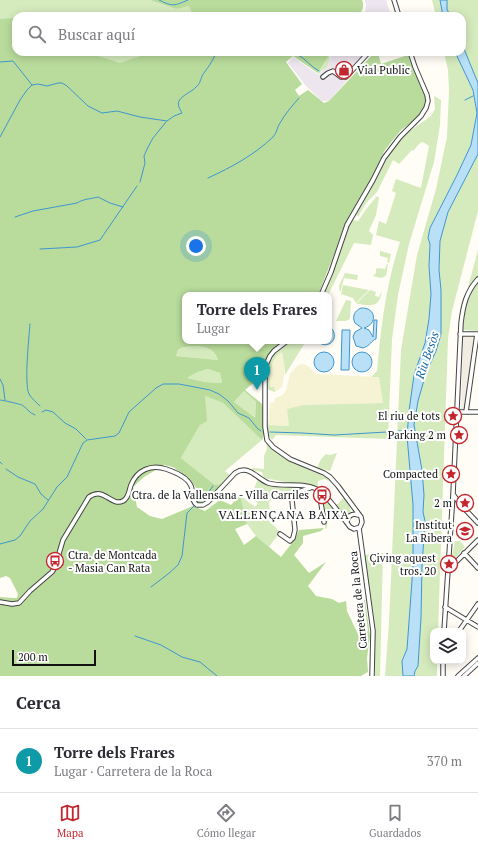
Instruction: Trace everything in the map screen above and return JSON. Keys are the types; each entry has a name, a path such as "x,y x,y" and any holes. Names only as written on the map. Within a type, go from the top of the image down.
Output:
{"street":[{"path":"394,0 398,12"},
{"path":"323,78 328,73 333,71 342,78 346,77 365,56"},
{"path":"322,292 331,272 347,225 384,158 400,137 421,116 426,108 428,101 427,95 411,56"},
{"path":"444,628 453,494 460,334 465,300 469,290 478,279"},
{"path":"460,334 478,334 466,412"},
{"path":"283,344 274,351 268,361 265,372 265,431 269,443 290,459 328,476 338,486 362,519 359,528 354,529"},
{"path":"457,412 478,412"},
{"path":"0,602 12,604 19,603 30,591 52,572 55,567 63,540 88,500 93,495 100,494 116,501 124,500 128,495 131,484 137,475 148,468 158,467 178,474 189,482 195,504 200,505 208,502 231,477 240,470 250,471 270,483 311,487 326,496 350,527 354,529 360,539"},
{"path":"280,534 290,541 293,538 294,530 292,500 298,492 311,487"},
{"path":"319,491 324,522"},
{"path":"453,494 460,504 478,522"},
{"path":"452,504 460,504"},
{"path":"347,523 348,518 353,514 354,508"},
{"path":"353,514 359,515"},
{"path":"342,516 348,518"},
{"name":"Carretera de la Roca","path":"359,528 373,631 372,676"},
{"path":"448,571 478,540"},
{"path":"464,553 478,568"},
{"path":"448,556 451,560 457,561"},
{"path":"461,628 478,604"},
{"path":"445,607 478,627"},
{"path":"458,676 478,658"},
{"path":"464,676 478,663"},
{"path":"443,664 443,676"},
{"name":"Carretera de la Roca","path":"369,676 372,670"}],"shaded area":[{"path":"365,0 386,0 390,12 365,12"},
{"path":"331,56 368,56 329,101 322,101 306,86 288,63 293,57 319,75"},
{"path":"463,337 476,337 465,410 461,410"},
{"path":"282,352 285,370 284,377 282,387 275,392 274,387 270,387 270,369 277,356"},
{"path":"302,364 307,365 316,374 379,377 384,403 303,405 289,426 268,425 270,403 274,402 275,398 283,395 286,390 290,374 297,366"}],"green space":[{"path":"0,0 150,0 176,9 189,5 192,12 12,12 12,19 0,19"},
{"path":"150,0 362,0 363,5 361,12 191,12 189,6 176,9"},
{"path":"432,0 440,0 442,12 435,12"},
{"path":"447,0 478,0 478,83 466,54 466,12 448,12"},
{"path":"12,18 12,56 98,56 120,63 140,56 293,56 286,62 302,84 295,90 299,96 308,90 324,103 329,101 371,56 379,56 381,64 408,56 414,71 427,96 427,111 401,130 385,150 344,225 319,292 182,292 182,344 280,344 275,348 266,360 262,376 245,390 261,403 263,407 264,434 262,440 223,403 205,396 207,421 200,425 181,458 215,485 221,484 214,493 202,502 198,503 195,497 196,488 192,482 173,467 164,465 144,477 133,487 137,507 150,516 162,519 193,506 205,511 220,500 231,505 240,495 247,524 235,529 244,545 256,536 281,557 295,539 299,530 324,528 321,531 303,536 303,543 294,555 309,573 326,562 308,586 316,596 332,599 339,603 346,601 347,611 358,634 368,631 365,600 370,636 367,658 368,672 361,676 0,676 0,597 17,598 18,594 10,578 6,576 0,578 0,19","holes":["199,346 214,352 218,360 176,356 178,350 181,348","208,369 220,373 222,383 205,382 187,378","244,391 256,402 255,418 234,402"]},
{"path":"97,56 141,56 120,64"},
{"path":"293,56 318,73 329,56 330,56 327,68 322,70 319,74"},
{"path":"293,56 329,56 318,73"},
{"path":"445,56 457,56 473,90 477,113 471,145 430,228 428,238 430,244 429,266 431,294 429,319 407,436 413,505 413,567 407,649 402,661 403,676 385,676 389,623 401,350 417,255 436,189 447,137 449,90 448,70"},
{"path":"434,96 441,100 440,125 434,162 409,244 398,295 392,339 388,439 276,435 272,440 268,434 268,425 289,426 287,409 303,405 383,403 379,377 371,377 377,371 385,306 391,274 400,242 376,235 379,221 386,224 396,193 392,191 396,179 421,188 429,146 423,142 420,143 399,164 393,160 377,192 366,203 358,217 356,214 385,158 404,135 431,116 435,109"},
{"path":"478,154 478,211 452,311 448,339 438,628 430,628 430,664 437,664 437,676 414,676 418,660 421,619 425,521 423,512 424,495 422,470 414,425 418,401 426,373 436,351 441,334 441,290 439,270 440,241 448,212"},
{"path":"377,196 379,198 376,215 369,231 373,235 371,245 354,243 330,292 324,292 350,222 353,220 358,221"},
{"path":"478,250 478,276 467,291"},
{"path":"380,251 391,254 389,263 387,262 388,258 380,256"},
{"path":"387,264 386,276 381,278 373,276 376,273 376,269 385,269"},
{"path":"345,273 358,275 357,280 344,278 340,293 339,286"},
{"path":"478,283 478,331 463,330 465,311 471,294"},
{"path":"343,285 369,290 356,303 353,298 341,294"},
{"path":"370,290 376,292 375,296 379,297 382,291 379,301 374,305 356,304"},
{"path":"346,300 351,301 350,319 346,321 336,321"},
{"path":"286,344 304,344 285,375 282,352 275,359 271,372 270,387 274,387 275,392 266,387 266,379 271,361 278,351"},
{"path":"190,346 207,348 213,352 218,360 176,356 178,350"},
{"path":"208,369 220,373 222,383 205,382 187,378 198,372"},
{"path":"244,391 256,402 255,419 234,402"},
{"path":"205,396 223,403 262,440 225,471 230,475 221,484 215,485 181,458 200,425"},
{"path":"266,443 284,458 330,479 331,482 325,479 318,481 318,488 264,478 262,472 251,470 253,468 264,469 264,456 267,449"},
{"path":"337,453 330,471 317,468 321,459 326,454 330,455"},
{"path":"258,479 265,484 305,488 294,494 292,498 279,496 269,502 270,512 263,515 280,532 269,547 256,536 247,524 240,495 255,507 258,503 251,496"},
{"path":"322,496 341,518 341,520 330,510 328,512 327,528 325,529 325,520"},
{"path":"344,497 349,504 351,512 346,515 341,513 334,504 338,504"},
{"path":"455,541 460,541 465,547 455,558 452,556"},
{"path":"383,553 380,676 375,676 375,631 364,555"}],"water":[{"path":"440,0 447,0 448,12 442,12"},
{"name":"Riu Besòs","path":"466,54 478,83 478,154 448,212 440,241 439,270 441,290 441,334 436,351 426,373 418,401 414,425 422,470 424,495 423,512 425,521 418,666 414,676 403,676 402,661 407,649 413,567 413,505 407,436 414,375 425,343 429,319 431,294 429,266 430,244 428,238 430,228 471,145 477,113 473,90 457,56 466,56"},
{"path":"361,308 366,308 372,313 372,323 364,328 369,330 373,337 374,320 377,320 376,339 363,348 356,346 353,337 355,332 362,328 355,323 354,319 355,312"},
{"path":"332,329 334,334 332,341"},
{"path":"342,330 350,330 349,370 341,370"},
{"path":"324,352 331,355 334,362 331,369 324,372 317,369 314,362 317,355"},
{"path":"362,352 369,355 372,362 369,369 362,372 355,369 352,362 355,355"}],"waterway":[{"path":"159,0 167,4 174,5 188,0"},
{"path":"0,137 27,90 32,85 38,84 47,86 62,83 88,106 102,113 117,111 140,117 167,121 182,113 178,102 182,97 198,85 215,56"},
{"path":"300,56 319,71"},
{"path":"0,62 13,61 32,85"},
{"path":"465,100 473,96"},
{"path":"208,178 242,160 266,143 274,135 284,116 299,98"},
{"path":"140,182 145,163 144,156 153,138 166,122"},
{"path":"40,249 77,247 100,240 137,186"},
{"path":"15,217 33,211 77,203 98,197 123,207"},
{"path":"30,324 27,380 29,394 40,406"},
{"path":"0,379 3,385 5,400"},
{"path":"0,544 15,540 20,536 30,521 43,509 57,487 67,477 83,443 87,440 115,436 119,433 129,412 156,388 163,384 179,384 210,390 219,394 228,401 238,413 249,418 261,431"},
{"path":"0,400 22,405 35,415"},
{"path":"42,412 46,410 53,412 65,423 76,429 86,439"},
{"path":"398,431 407,431"},
{"path":"270,432 334,435 387,432"},
{"path":"6,469 18,477 35,484 41,494 48,500"},
{"path":"197,502 208,493 213,486"},
{"path":"151,587 178,565 182,556 187,513 195,505"},
{"path":"135,636 161,645 182,657 200,662 217,676"}],"place":[{"name":"Vial Public","path":"344,70"},
{"name":"Torre dels Frares","path":"257,390"},
{"name":"El riu de tots","path":"453,416"},
{"name":"Parking 2 m","path":"459,435"},
{"name":"Compacted","path":"451,474"},
{"name":"Ctra. de la Vallensana - Villa Carriles","path":"322,495"},
{"name":"2 m","path":"465,503"},
{"name":"Institut La Ribera","path":"465,531"},
{"name":"Ctra. de Montcada - Masia Can Rata","path":"55,561"},
{"name":"Çiving aquest tros. 20","path":"449,564"}],"district":[{"name":"VALLENÇANA BAIXA","path":"284,514"}]}
